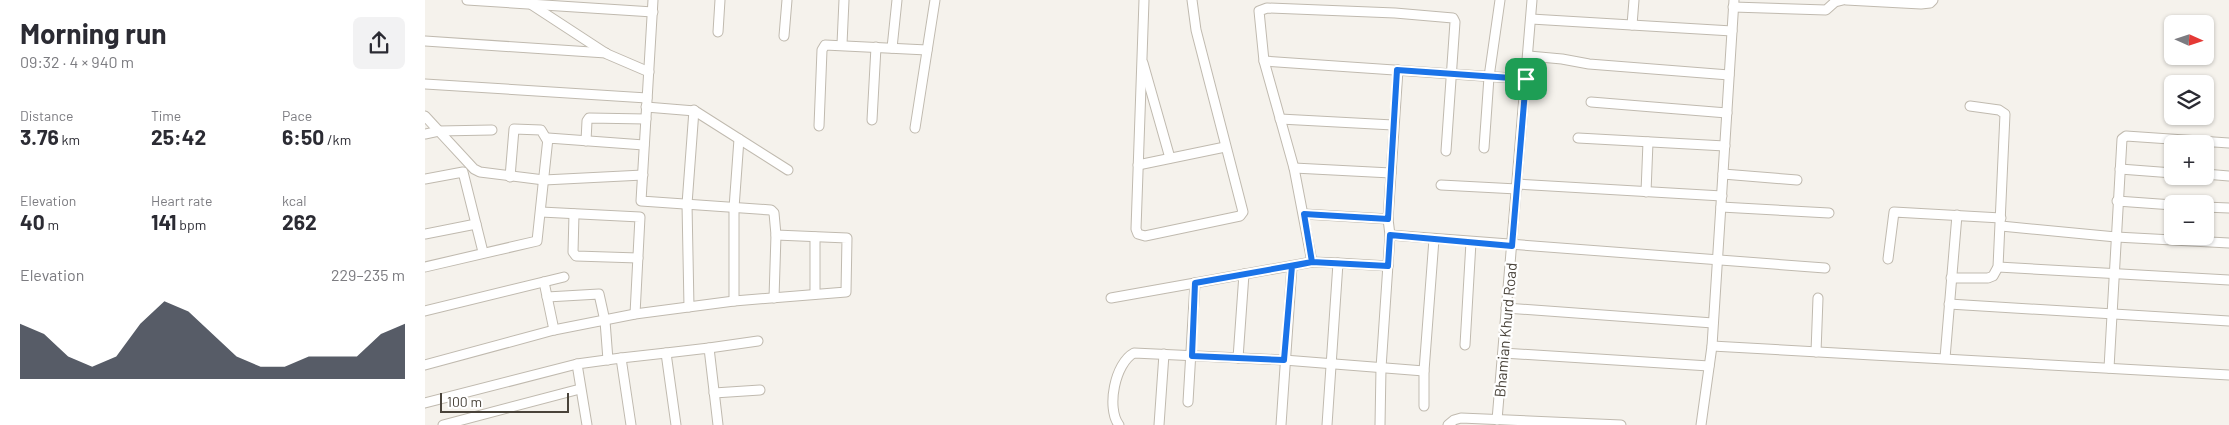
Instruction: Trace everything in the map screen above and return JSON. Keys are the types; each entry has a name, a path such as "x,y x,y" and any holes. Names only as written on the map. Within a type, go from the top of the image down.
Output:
{"street":[{"path":"467,0 527,2 653,12"},
{"path":"635,314 653,0"},
{"path":"718,32 720,0"},
{"path":"784,36 787,0"},
{"path":"842,44 844,0"},
{"path":"892,48 897,0"},
{"path":"915,128 935,0"},
{"path":"1144,0 1136,230 1140,235 1224,221 1240,216 1243,212 1196,30 1192,0"},
{"path":"1483,148 1489,77 1500,0"},
{"name":"Bhamian Khurd Road","path":"1502,422 1506,308 1529,56 1532,0"},
{"path":"1632,25 1634,0"},
{"path":"1701,425 1712,346 1733,3 1819,11 1826,10 1840,1 1921,4 1930,3 1933,0"},
{"path":"527,2 606,53 649,72"},
{"path":"1312,262 1294,168 1264,61 1258,16 1262,8 1395,13 1453,18 1455,22 1446,151"},
{"path":"1531,19 1732,31"},
{"path":"425,40 606,53"},
{"path":"819,126 822,50 825,45 842,44 876,48 927,50"},
{"path":"872,120 876,48"},
{"path":"1141,56 1170,158"},
{"path":"1529,56 1589,64 1729,75"},
{"path":"1264,61 1526,79"},
{"path":"1380,425 1381,368 1390,235 1388,219 1397,70"},
{"path":"425,84 647,103 694,110 788,170"},
{"path":"1591,102 1727,113"},
{"path":"1951,278 1988,278 1993,276 1998,267 2005,114 1999,110 1970,106"},
{"path":"689,307 687,204 694,110"},
{"path":"425,116 474,170 543,180 643,175"},
{"path":"586,141 589,118 646,119"},
{"path":"1280,120 1393,125"},
{"path":"425,267 483,252 537,242 547,140 541,130 514,129 510,176"},
{"path":"425,134 439,131 492,130"},
{"path":"2109,368 2121,139 2126,136 2229,143"},
{"path":"1578,138 1725,146"},
{"path":"734,301 734,208 739,139"},
{"path":"547,140 644,145"},
{"path":"1646,192 1648,142"},
{"path":"1138,165 1225,147"},
{"path":"1294,168 1391,173"},
{"path":"2120,169 2164,171"},
{"path":"425,179 463,172 483,252"},
{"path":"1723,174 1797,180"},
{"path":"2214,175 2229,176"},
{"path":"1441,185 1722,196"},
{"path":"641,201 774,212 776,235 774,298"},
{"path":"2117,201 2164,204"},
{"path":"1721,207 1829,213"},
{"path":"2214,207 2229,208"},
{"path":"541,212 640,217"},
{"path":"1888,259 1895,212 1957,215 2115,237 2229,243"},
{"path":"575,214 573,252 576,256 638,258"},
{"path":"1304,214 1388,219"},
{"path":"1945,358 1957,215"},
{"path":"425,234 476,224"},
{"path":"425,365 554,330 635,314 734,301 846,292 847,240 776,235"},
{"path":"1390,235 1512,246 1825,268"},
{"path":"815,237 815,294"},
{"path":"1424,406 1434,239"},
{"path":"1465,345 1471,242"},
{"path":"1111,298 1312,262 1388,266"},
{"path":"1327,425 1338,263"},
{"path":"1281,425 1292,266"},
{"path":"1998,267 2229,280"},
{"path":"1238,358 1244,274"},
{"path":"425,311 564,277"},
{"path":"544,282 554,330"},
{"path":"1188,402 1195,283"},
{"path":"547,297 599,294 605,321 608,360"},
{"path":"1816,352 1818,298"},
{"path":"1949,304 2229,321"},
{"path":"1506,308 1713,323"},
{"path":"425,403 577,364 758,342"},
{"path":"1712,346 2229,375"},
{"path":"709,348 718,425"},
{"path":"666,353 676,425"},
{"path":"1119,425 1113,415 1112,402 1117,380 1127,358 1134,353 1284,360 1331,366 1425,371"},
{"path":"1503,353 1709,366"},
{"path":"1159,425 1163,354"},
{"path":"621,358 631,425"},
{"path":"577,364 587,425"},
{"path":"443,425 580,389"},
{"path":"714,393 760,390"},
{"path":"1448,425 1454,420 1461,418 1502,422 1621,425"}],"route":[{"path":"1526,79 1397,70 1388,219 1304,214 1312,262 1292,266 1284,360 1192,356 1195,283 1312,262 1388,266 1390,235 1512,246 1526,79"}]}
